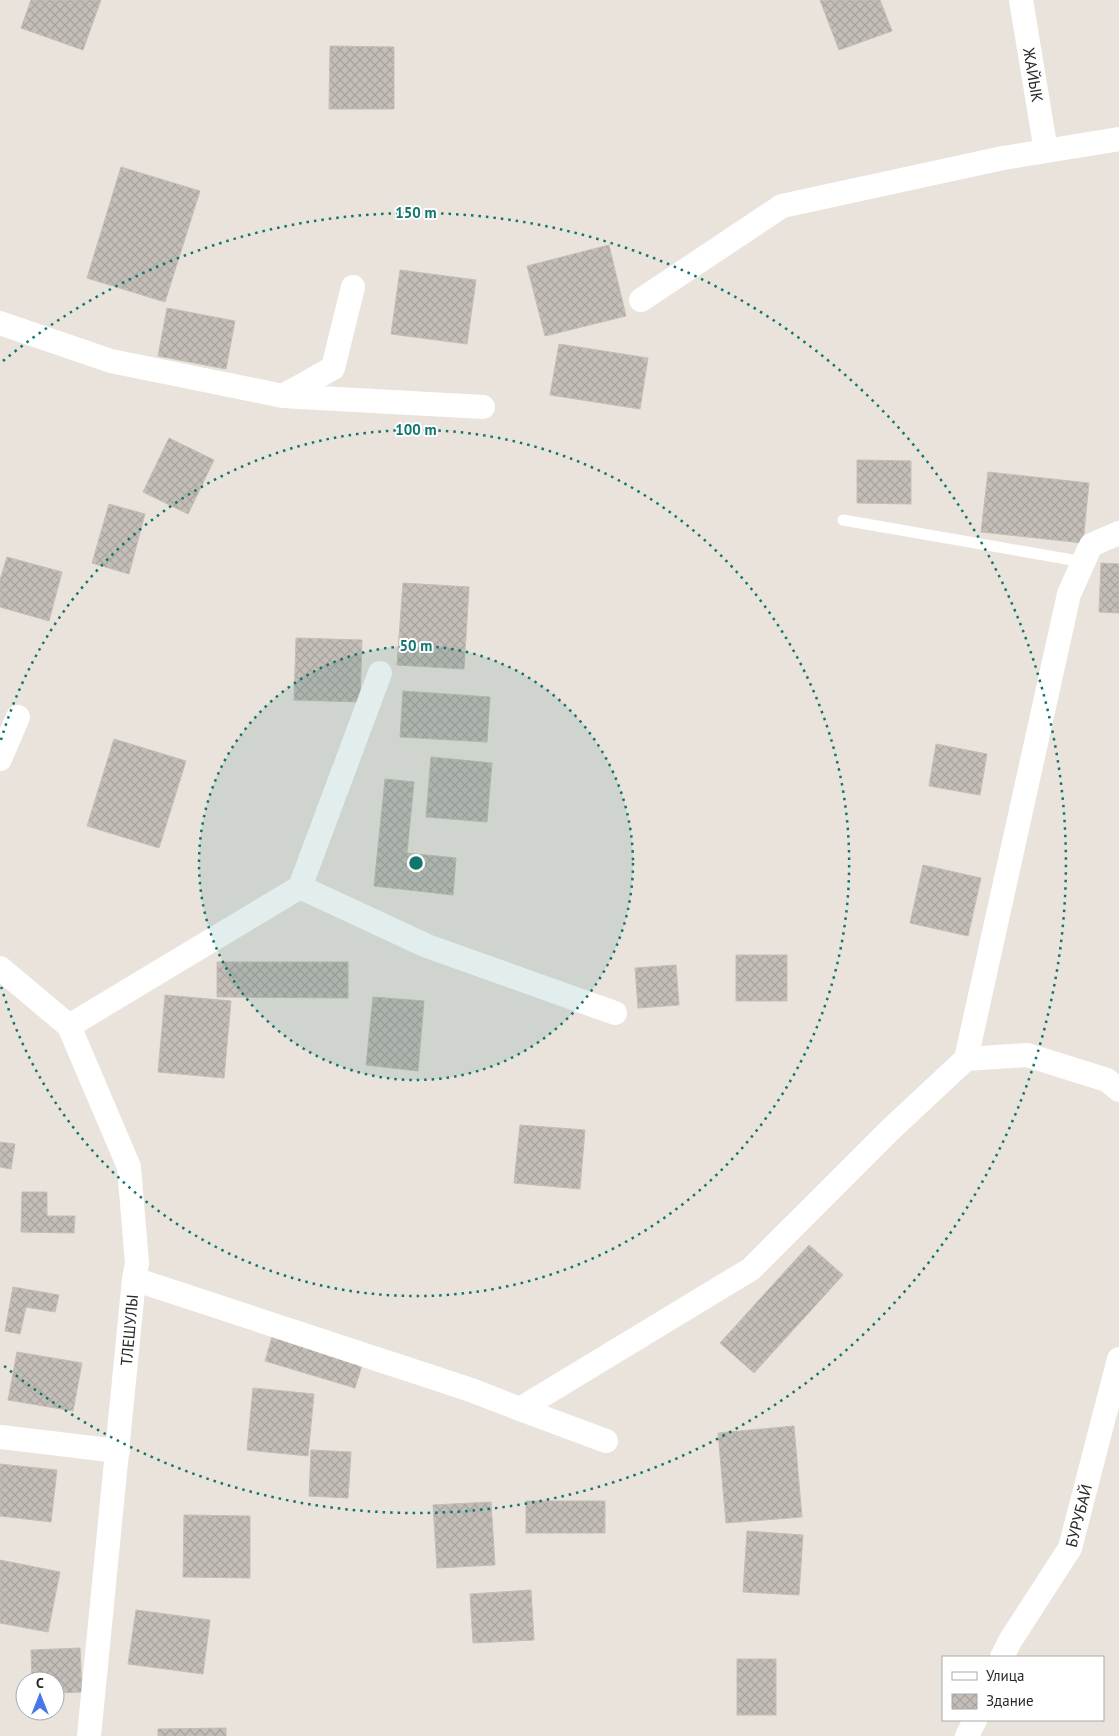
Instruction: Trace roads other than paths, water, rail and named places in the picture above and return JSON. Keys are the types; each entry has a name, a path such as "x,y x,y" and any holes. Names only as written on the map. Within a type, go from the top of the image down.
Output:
{"street":[{"name":"ЖАЙЫК","path":"1021,0 1046,151"},
{"path":"641,300 782,206 993,160 1119,139"},
{"path":"282,396 333,368 354,287"},
{"path":"0,323 112,361 282,396 483,407"},
{"path":"520,1409 752,1270 890,1130 966,1059 1069,594 1092,545 1119,534"},
{"path":"69,1026 300,887 380,673"},
{"path":"0,758 18,716"},
{"path":"300,887 427,946 615,1014"},
{"name":"ТЛЕШУЛЫ","path":"0,968 69,1026 129,1166 137,1263 89,1736"},
{"path":"966,1059 1027,1055 1107,1080 1119,1090"},
{"path":"134,1279 471,1390 606,1441"},
{"name":"БУРУБАЙ","path":"1002,1656 1010,1641 1070,1548 1119,1359"},
{"path":"0,1437 118,1451"},
{"path":"967,1736 974,1721"}],"lane":[{"path":"843,520 1084,562"}]}
